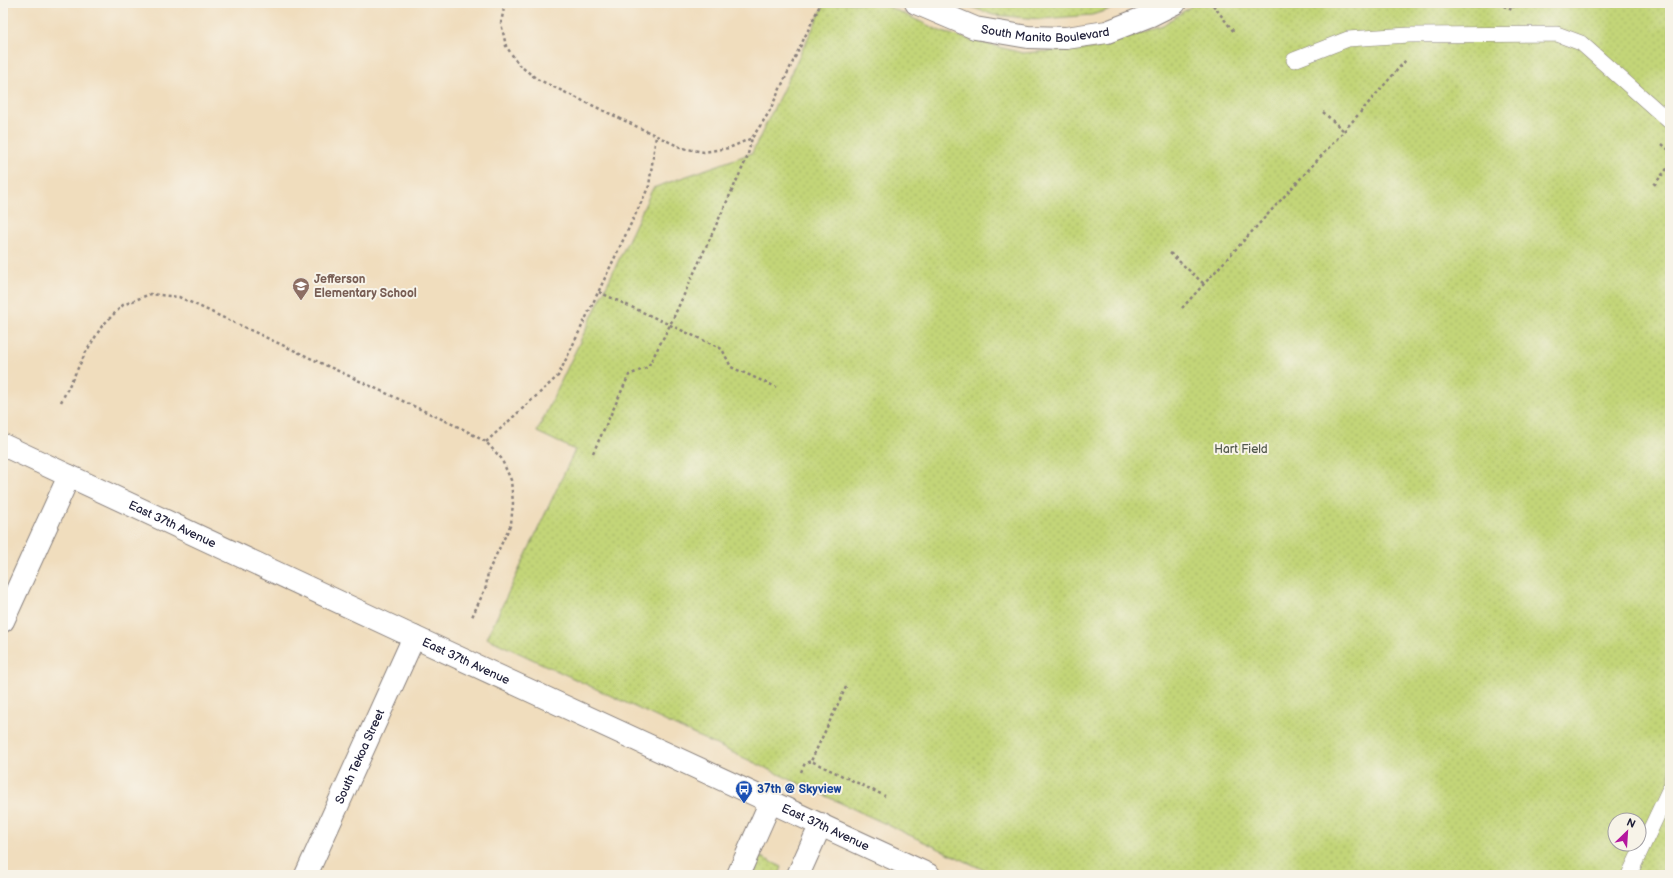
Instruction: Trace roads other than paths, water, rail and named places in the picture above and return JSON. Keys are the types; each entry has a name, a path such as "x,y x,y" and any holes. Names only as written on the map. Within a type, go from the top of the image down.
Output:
{"street":[{"name":"South Manito Boulevard","path":"916,3 975,28 1028,37 1066,38 1107,32 1151,15 1175,3"},
{"name":"East 37th Avenue","path":"3,445 929,875"},
{"path":"3,621 69,476"},
{"name":"South Tekoa Street","path":"306,875 414,637"},
{"path":"738,875 771,801"},
{"path":"798,875 821,824"}],"lane":[{"path":"1294,60 1348,39 1409,35 1557,34 1581,44 1670,122"},
{"path":"1629,875 1670,788"}],"place":[{"name":"Jefferson Elementary School","path":"301,301"},
{"name":"37th @ Skyview","path":"744,804"}],"park label":[{"name":"Hart Field","path":"1241,449"}]}
